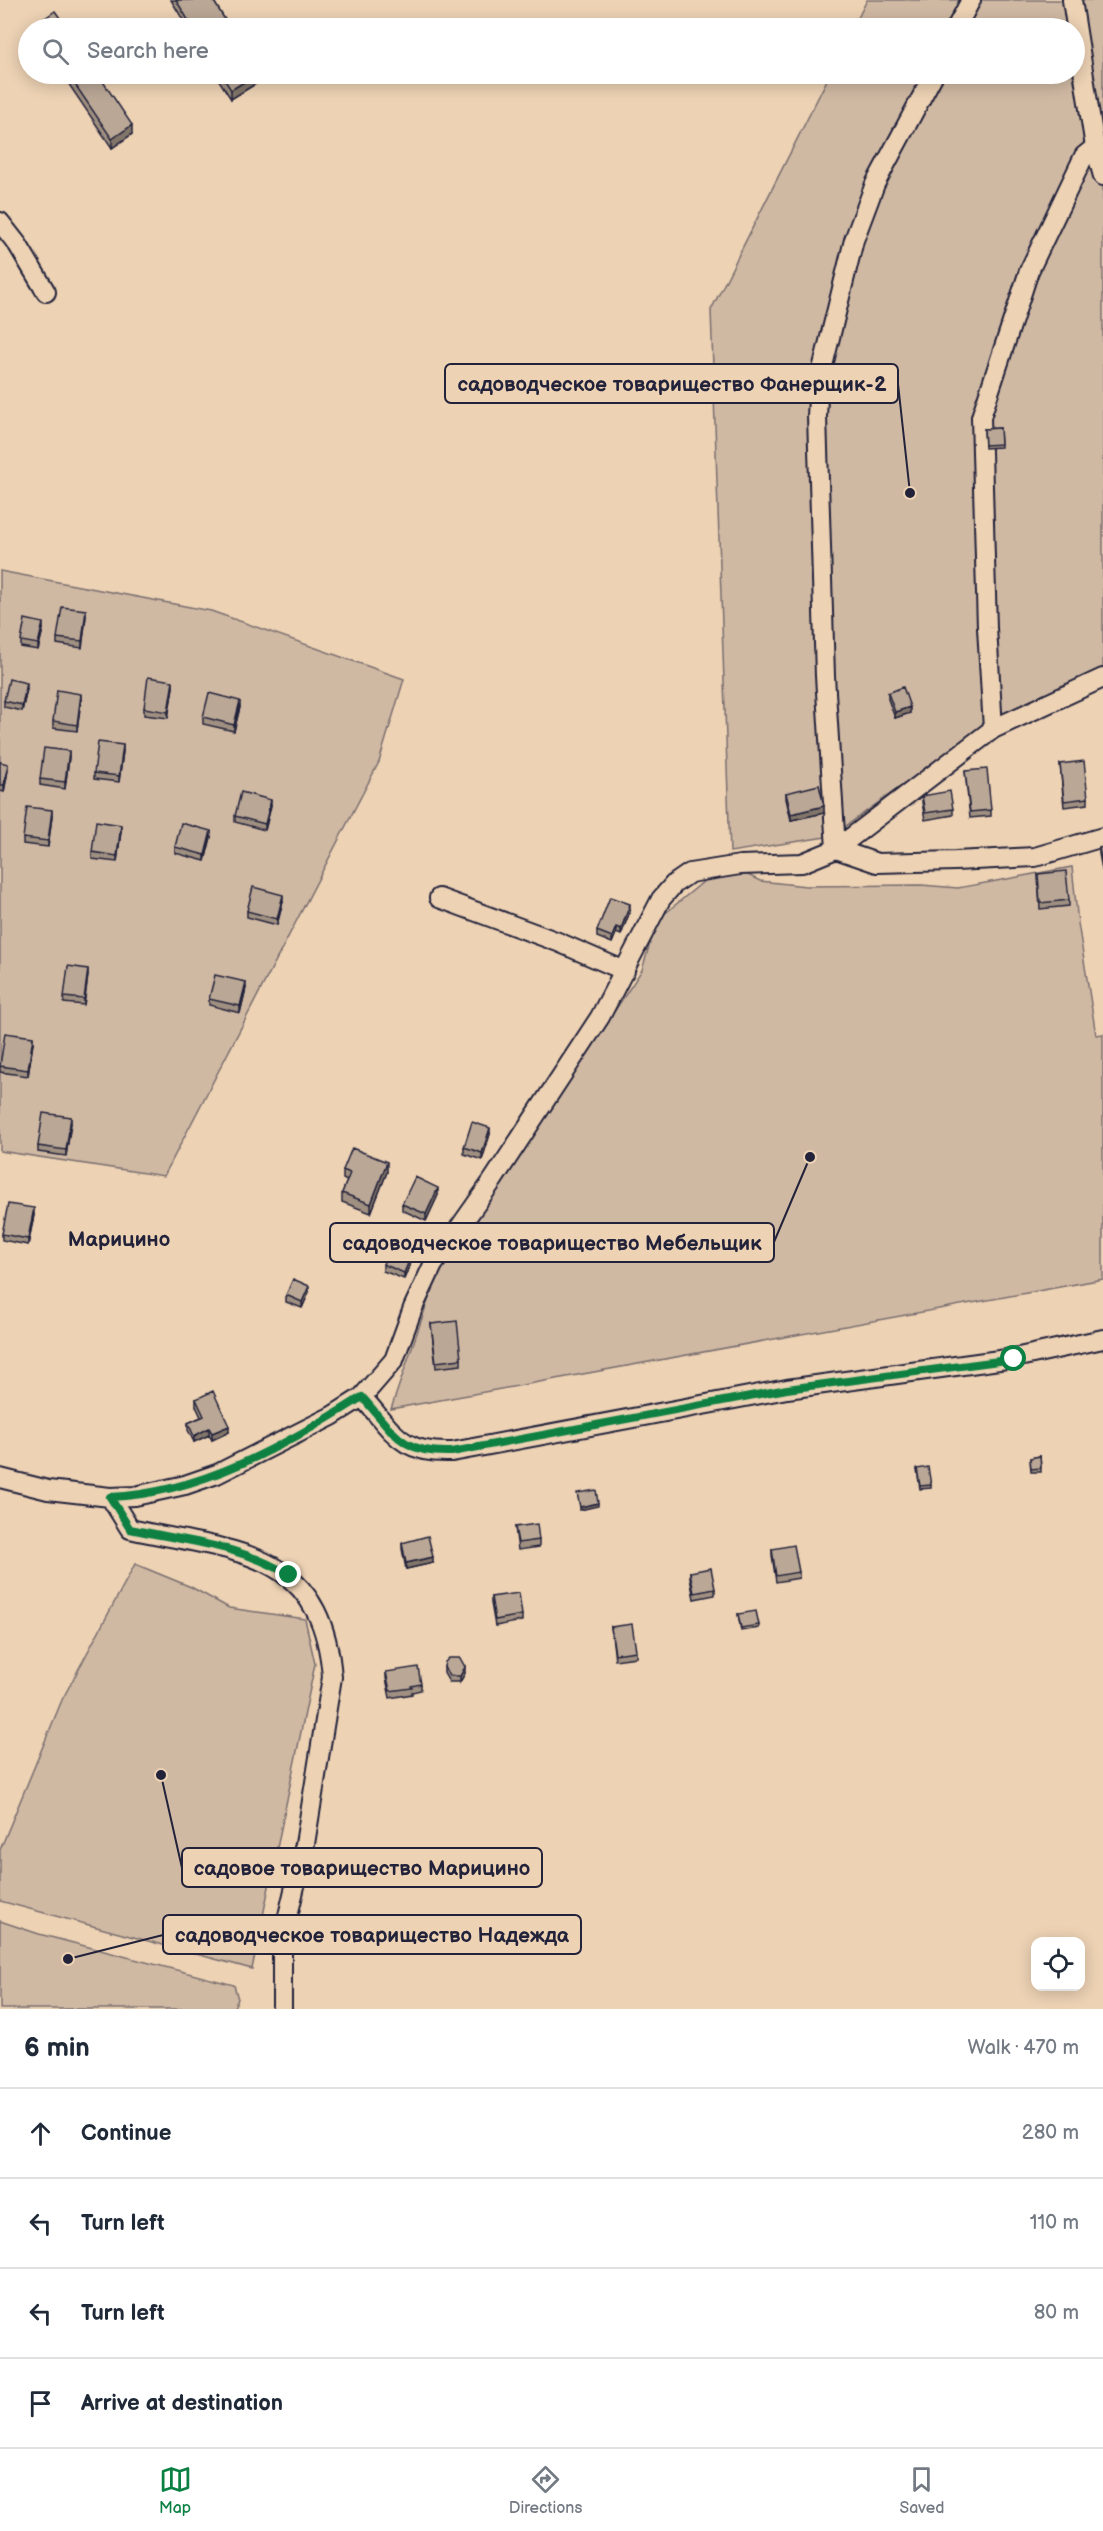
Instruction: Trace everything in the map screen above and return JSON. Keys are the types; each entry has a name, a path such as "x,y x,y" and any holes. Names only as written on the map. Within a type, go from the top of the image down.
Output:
{"street":[{"path":"961,18 971,0"},
{"path":"1072,0 1075,18"},
{"path":"1085,83 1095,147 1103,176"},
{"path":"836,849 825,676 817,416 819,382 858,229 875,184 929,84"},
{"path":"993,729 987,628 981,417 1029,271 1084,156 1095,147"},
{"path":"0,222 18,245 46,292"},
{"path":"0,1478 48,1490 110,1497 135,1496 185,1485 217,1474 332,1416 362,1397 394,1360 412,1308 432,1265 493,1180 600,1017 661,899 674,884 690,873 740,865 801,863 836,849 993,729 1103,678"},
{"path":"836,849 877,863 955,861 1035,857 1103,837"},
{"path":"440,898 558,942 625,971"},
{"path":"362,1397 402,1443 429,1453 452,1452 787,1389 1014,1359 1103,1339"},
{"path":"110,1497 130,1529 224,1548 267,1562 289,1575 308,1598 324,1631 330,1652 332,1677 305,1844 282,1941 282,2009"}],"shaded area":[{"path":"867,0 1103,0 1103,676 976,732 832,836 730,852 711,310 825,84 1085,84 1085,18 858,18"},
{"path":"0,571 211,611 404,679 379,762 164,1176 0,1151"},
{"path":"1072,867 1078,923 1096,1035 1103,1034 1103,1279 391,1409 435,1280 642,970 654,930 662,916 709,877 744,873 760,881 806,886 921,885 958,888"},
{"path":"135,1564 191,1587 229,1608 305,1619 315,1664 252,1969 0,1901 0,1850 62,1700"},
{"path":"0,1921 39,1934 234,1985 238,1999 233,2009 0,2009"}],"building":[{"path":"176,0 213,0 224,18 187,18"},
{"path":"55,11 60,18 45,18"},
{"path":"75,84 105,84 132,125 112,139"},
{"path":"227,84 241,84 231,90"},
{"path":"1000,428 1001,444 985,445 984,429"},
{"path":"62,607 86,610 82,641 57,638"},
{"path":"25,619 43,623 38,644 21,641"},
{"path":"148,677 173,681 168,712 144,708"},
{"path":"9,679 27,683 22,705 4,701"},
{"path":"903,687 910,707 895,712 888,693"},
{"path":"57,690 81,694 77,725 53,721"},
{"path":"209,693 240,701 234,725 203,717"},
{"path":"98,742 123,745 119,776 94,773"},
{"path":"44,748 69,751 65,782 40,779"},
{"path":"1084,761 1088,798 1064,801 1060,764"},
{"path":"0,762 8,764 4,785 0,785"},
{"path":"987,769 991,810 970,812 965,771"},
{"path":"819,785 824,806 791,814 786,793"},
{"path":"950,791 953,809 925,813 922,796"},
{"path":"241,792 271,800 265,824 235,816"},
{"path":"27,807 52,810 48,841 23,838"},
{"path":"96,821 121,825 117,856 92,852"},
{"path":"181,823 211,831 205,855 175,847"},
{"path":"1103,847 1103,868 1099,848"},
{"path":"1066,871 1069,900 1040,903 1038,874"},
{"path":"253,887 283,895 277,919 247,911"},
{"path":"610,897 630,904 621,929 616,927 612,937 597,931"},
{"path":"68,966 88,969 84,999 64,997"},
{"path":"215,975 246,982 240,1006 209,999"},
{"path":"5,1033 33,1037 28,1070 0,1066"},
{"path":"43,1113 71,1117 66,1150 38,1146"},
{"path":"472,1122 490,1128 482,1153 464,1147"},
{"path":"352,1148 387,1162 371,1204 342,1193 350,1173 343,1170"},
{"path":"415,1177 438,1188 426,1214 402,1204"},
{"path":"8,1204 34,1208 28,1239 2,1234"},
{"path":"392,1243 413,1251 404,1273 383,1264"},
{"path":"293,1279 309,1286 302,1302 286,1295"},
{"path":"457,1321 461,1359 436,1362 431,1324"},
{"path":"213,1391 229,1426 212,1433 209,1428 194,1436 188,1423 204,1416 196,1399"},
{"path":"1040,1456 1041,1468 1031,1469 1030,1458"},
{"path":"928,1467 931,1485 920,1486 917,1469"},
{"path":"596,1490 598,1503 580,1507 577,1493"},
{"path":"537,1524 539,1540 518,1543 515,1527"},
{"path":"428,1536 433,1557 406,1563 402,1543"},
{"path":"794,1545 799,1572 776,1576 772,1549"},
{"path":"711,1568 715,1589 694,1593 690,1572"},
{"path":"519,1593 522,1615 495,1620 491,1597"},
{"path":"756,1611 759,1625 741,1628 738,1614"},
{"path":"632,1624 636,1651 615,1654 611,1627"},
{"path":"449,1658 460,1658 465,1667 460,1676 449,1676 444,1667"},
{"path":"418,1667 421,1684 411,1686 412,1688 390,1691 386,1672"}],"place":[{"name":"садоводческое товарищество Фанерщик-2","path":"910,493"},
{"name":"садоводческое товарищество Мебельщик","path":"810,1157"},
{"name":"садовое товарищество Марицино","path":"161,1775"},
{"name":"садоводческое товарищество Надежда","path":"68,1959"}],"district":[{"name":"Марицино","path":"119,1239"}],"route":[{"path":"289,1575 267,1562 224,1548 130,1529 110,1497 135,1496 185,1485 217,1474 332,1416 362,1397 402,1443 429,1453 452,1452 787,1389 1014,1359"}]}
